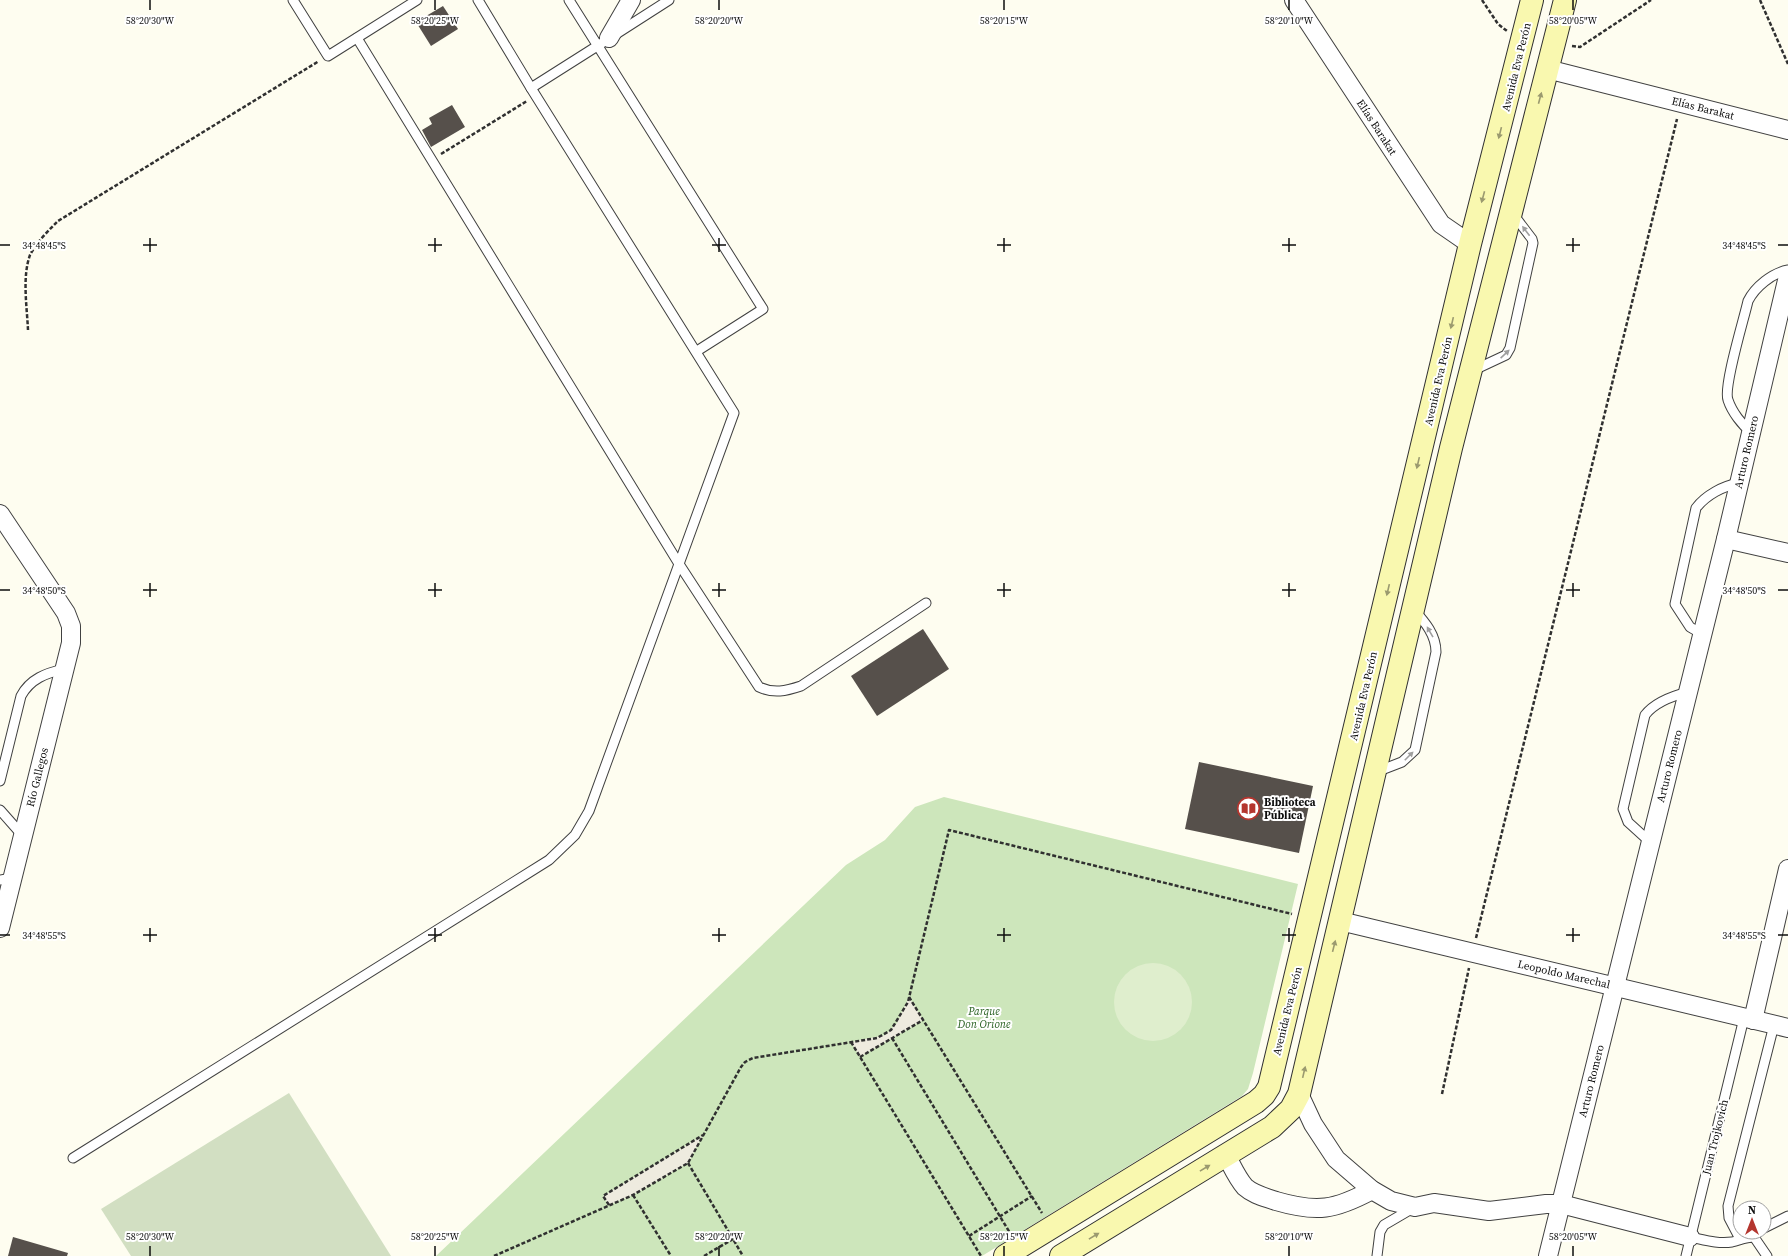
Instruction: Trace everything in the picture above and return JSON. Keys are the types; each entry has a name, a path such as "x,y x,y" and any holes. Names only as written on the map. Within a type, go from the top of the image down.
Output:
{"main road":[{"name":"Avenida Eva Perón","path":"1012,1252 1256,1102 1264,1096 1269,1087 1470,244 1493,159 1532,0"},
{"path":"1061,1256 1272,1127 1284,1118 1299,1094 1451,448 1565,0"},
{"path":"1493,159 1523,163"},
{"path":"1423,443 1451,448"},
{"path":"1346,764 1375,772"},
{"path":"1285,1023 1314,1029"}],"street":[{"path":"604,42 631,0"},
{"name":"Elías Barakat","path":"1294,0 1441,224 1470,244"},
{"name":"Elías Barakat","path":"1548,69 1788,130"},
{"name":"Arturo Romero","path":"1548,1256 1614,985 1726,539 1788,276"},
{"name":"Río Gallegos","path":"0,514 66,613 71,626 71,643 23,836 6,879 0,928"},
{"path":"1726,539 1788,553"},
{"name":"Juan Trojkovich","path":"1748,1019 1788,869"},
{"name":"Leopoldo Marechal","path":"1340,921 1614,985 1781,1027"},
{"path":"1299,1094 1313,1124 1336,1159 1372,1190 1391,1200 1414,1207 1434,1203 1489,1211 1546,1204 1561,1204 1690,1237"},
{"path":"1226,1155 1239,1179 1254,1194 1309,1209 1328,1207 1350,1202 1372,1190"}],"lane":[{"path":"293,0 328,56 417,0"},
{"path":"73,1158 549,860 575,835 589,811 734,413 697,351 533,92 478,0"},
{"path":"570,0 604,42 763,309 697,351"},
{"path":"533,92 604,42 669,0"},
{"path":"357,38 679,564 759,687 767,691 787,691 801,686 926,603"},
{"path":"1470,372 1506,354 1510,348 1533,243 1532,238 1511,211"},
{"path":"1751,432 1742,425 1728,401 1727,386 1748,301 1751,295 1772,276 1778,272 1788,270"},
{"path":"1702,634 1690,627 1675,604 1696,508 1701,502 1726,485 1739,483"},
{"path":"1375,772 1402,762 1415,750 1436,652 1436,644 1430,630 1413,609"},
{"path":"0,781 21,696 24,690 39,677 64,669"},
{"path":"1650,842 1628,822 1623,809 1645,715 1651,707 1677,695 1688,692"},
{"path":"0,810 23,836"},
{"name":"Juan Trojkovich","path":"1686,1256 1748,1019"},
{"path":"1732,1224 1729,1218 1728,1206 1781,1027"},
{"path":"1377,1256 1380,1232 1384,1225 1414,1207"},
{"path":"1772,1224 1788,1216"},
{"path":"1690,1237 1714,1243 1734,1242 1738,1240"},
{"path":"1760,1240 1767,1256"}],"path":[{"path":"1580,48 1651,0"},
{"path":"1760,0 1788,64"},
{"path":"28,330 26,271 31,254 45,234 58,221 328,56"},
{"path":"432,160 533,92"},
{"path":"1442,1094 1473,952 1680,103"},
{"path":"494,1256 633,1195 688,1163 741,1067 753,1058 885,1035 897,1023 909,997 949,830 1310,918"},
{"path":"909,997 1052,1228"},
{"path":"860,1057 923,1020"},
{"path":"892,1038 1000,1216 1012,1252"},
{"path":"851,1042 981,1256"},
{"path":"609,1205 604,1196 704,1135"},
{"path":"688,1163 743,1256"},
{"path":"633,1195 671,1256"},
{"path":"968,1236 1032,1196"},
{"path":"704,1256 733,1239"}],"green space":[{"name":"Parque Don Orione","path":"944,797 1298,884 1253,1073 1248,1089 1242,1096 982,1256 436,1256 846,865 885,840 915,807"},
{"path":"1145,963 1161,963 1175,969 1186,980 1192,994 1192,1010 1186,1024 1175,1035 1161,1041 1145,1041 1131,1035 1120,1024 1114,1010 1114,994 1120,980 1131,969"},
{"path":"289,1093 391,1256 131,1256 101,1209"}],"shaded area":[{"path":"909,997 923,1020 860,1057 851,1042 885,1035 897,1023"},
{"path":"703,1135 688,1163 633,1195 609,1205 603,1196"}],"building":[{"path":"443,6 458,29 431,46 416,22"},
{"path":"452,105 465,127 431,147 422,130 432,124 429,118"},
{"path":"923,629 949,669 877,716 851,676"},
{"name":"Biblioteca Pública","path":"1199,762 1313,786 1299,853 1185,829"},
{"path":"13,1237 68,1253 67,1256 8,1256"}],"place":[{"name":"Biblioteca Pública","path":"1249,808"}]}
